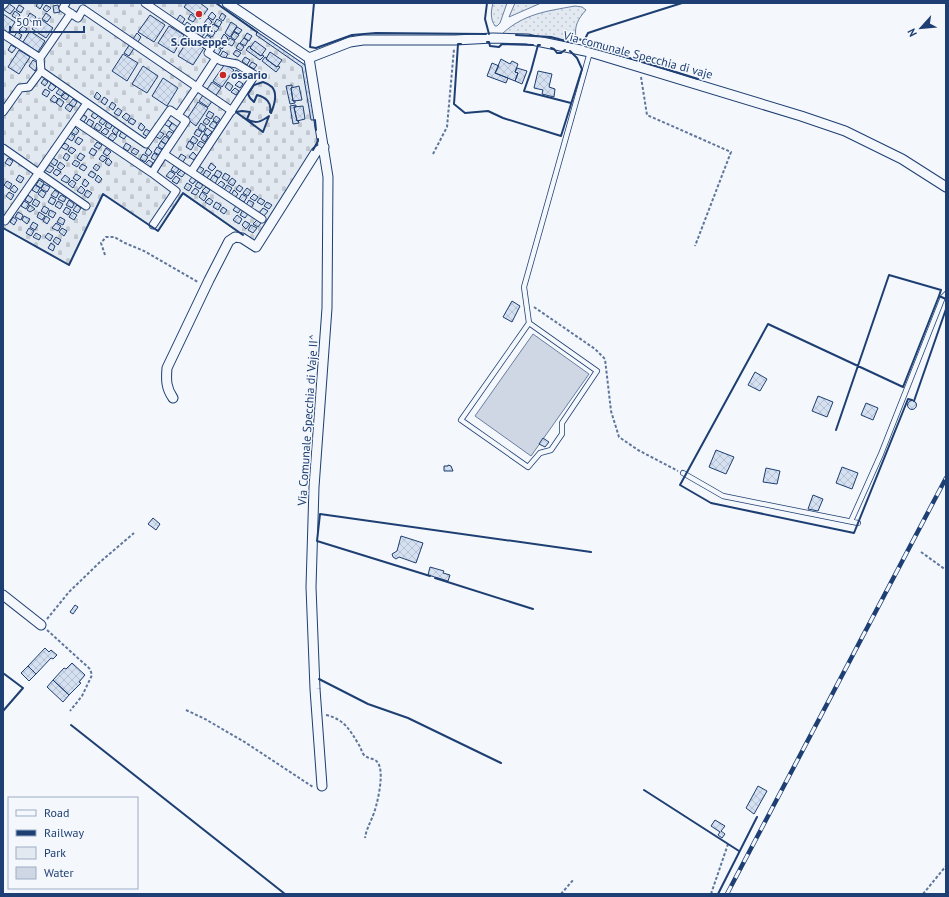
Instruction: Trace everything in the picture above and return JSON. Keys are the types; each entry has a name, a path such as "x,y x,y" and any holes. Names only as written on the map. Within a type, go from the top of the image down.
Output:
{"street":[{"path":"66,3 63,8 78,18 85,6 197,87 232,110"},
{"path":"145,3 211,48 208,53 221,61 237,64 255,76 191,172"},
{"path":"227,3 309,58"},
{"path":"3,112 20,88 29,87 40,71 40,58 71,13"},
{"path":"3,34 40,58"},
{"name":"Via comunale Specchia di vaje","path":"309,58 350,42 363,40 455,40 493,38 527,40 590,52 801,116 846,132 902,159 946,187"},
{"path":"178,115 216,58"},
{"name":"Via Comunale Specchia di Vaje II^","path":"309,58 328,176 328,308 314,487 311,587 322,786"},
{"path":"40,71 146,144 170,110 186,121 152,173"},
{"path":"5,221 87,103"},
{"path":"75,121 176,191 153,225"},
{"path":"173,398 168,391 166,381 167,368 208,280 229,241 235,237 242,238 256,247 316,152 324,147"},
{"path":"3,148 86,206"},
{"path":"164,154 262,219"},
{"path":"3,595 41,625"}],"lane":[{"path":"529,323 596,371 562,423 562,434 550,450 540,453 528,467 461,420 529,323 524,287 590,52"},
{"path":"851,521 880,454 943,297 946,294"},
{"path":"682,473 723,496 858,523"}],"path":[{"path":"433,154 447,127 455,40"},
{"path":"639,67 647,115 731,152 695,246"},
{"path":"104,255 101,243 106,237 114,237 161,260 198,282 208,280"},
{"path":"526,302 595,349 605,360 611,411 619,437 638,450 682,473"},
{"path":"70,711 82,696 92,675 90,669 41,625 69,592 100,562 134,533"},
{"path":"921,552 946,570"},
{"path":"186,710 243,741 300,778 311,787 319,788 322,786"},
{"path":"317,714 340,720 349,730 364,755 376,760 379,765 382,777 375,809 365,838"},
{"path":"711,894 728,844"},
{"path":"923,894 946,866"},
{"path":"561,894 574,878"}],"green space":[{"path":"3,3 216,3 305,65 318,141 256,244 183,194 158,231 103,194 69,265 3,228"},
{"path":"493,3 507,3 500,23 497,26 493,23 492,18 491,12"},
{"path":"515,3 541,3 509,17"},
{"path":"575,6 582,7 586,10 577,23 576,38 573,43 538,36 502,34 518,22 536,14"}],"water":[{"path":"533,334 589,374 531,456 475,416"}],"building":[{"path":"8,3 15,8 10,14 4,10"},
{"path":"38,3 43,4 40,9 36,6"},
{"name":"confr. S.Giuseppe","path":"187,3 200,3 208,9 200,19 184,7"},
{"path":"19,5 24,8 21,13 16,10"},
{"path":"46,5 51,8 47,12 43,9"},
{"path":"58,5 60,12 54,13 53,6"},
{"path":"15,11 20,15 17,19 12,16"},
{"path":"212,12 216,16 213,20 208,17"},
{"path":"30,13 36,17 32,22 27,18"},
{"path":"46,13 51,17 47,22 42,19"},
{"path":"222,13 226,16 223,21 219,18"},
{"path":"3,14 15,22 8,33 3,29"},
{"path":"191,14 196,18 193,22 188,19"},
{"path":"150,15 165,25 154,42 138,32"},
{"path":"180,15 185,19 182,24 176,21"},
{"path":"39,18 53,28 46,38 32,29"},
{"path":"208,18 212,22 209,26 204,23"},
{"path":"217,19 222,22 219,27 214,24"},
{"path":"187,22 191,25 188,29 184,26"},
{"path":"231,22 237,26 230,37 225,33"},
{"path":"204,24 208,28 205,32 200,29"},
{"path":"213,24 219,28 216,32 210,28"},
{"path":"23,26 27,29 24,33 19,30"},
{"path":"169,26 184,35 174,53 158,43"},
{"path":"237,27 242,30 239,34 234,31"},
{"path":"199,29 205,33 202,37 196,33"},
{"path":"210,30 215,33 212,37 207,34"},
{"path":"30,31 45,41 38,52 23,42"},
{"path":"17,32 22,35 19,40 14,37"},
{"path":"234,32 239,35 235,40 231,37"},
{"path":"257,32 305,65 315,120 311,120 302,67 256,35"},
{"path":"137,33 141,37 129,56 124,53"},
{"path":"247,33 252,36 249,41 244,38"},
{"path":"224,34 228,38 225,42 221,39"},
{"path":"207,35 211,38 208,43 204,39"},
{"path":"189,38 204,48 193,65 178,56"},
{"path":"230,38 235,41 232,46 226,43"},
{"path":"244,38 248,41 245,46 240,43"},
{"path":"221,40 226,44 222,49 217,45"},
{"path":"255,41 266,49 261,56 250,48"},
{"path":"239,43 244,47 241,51 236,48"},
{"path":"11,45 16,48 12,53 8,50"},
{"path":"216,46 221,50 218,55 213,51"},
{"path":"249,46 261,56 264,56 260,60 246,50"},
{"path":"19,50 30,57 19,74 8,67"},
{"path":"236,50 241,53 238,57 233,54"},
{"path":"223,51 228,54 225,59 220,56"},
{"path":"270,52 282,60 277,67 266,59"},
{"path":"123,54 138,63 127,81 112,71"},
{"path":"245,57 250,60 247,65 242,61"},
{"path":"265,57 277,67 280,67 276,72 262,61"},
{"path":"501,59 510,64 512,61 518,64 515,72 518,73 515,81 495,73"},
{"path":"33,60 39,64 35,71 29,66"},
{"path":"252,62 257,65 254,69 249,66"},
{"path":"492,63 499,66 495,73 508,78 506,83 487,76"},
{"name":"ossario","path":"225,64 234,70 222,87 213,81"},
{"path":"143,66 158,76 147,93 132,84"},
{"path":"517,68 527,71 522,84 515,81 518,73 515,72"},
{"path":"236,70 241,73 238,78 233,75"},
{"path":"538,71 552,74 549,87 555,89 554,97 542,94 543,90 534,88"},
{"path":"163,78 178,88 167,106 152,96"},
{"path":"44,79 48,82 45,86 41,83"},
{"path":"239,81 243,84 240,88 235,85"},
{"path":"212,82 221,88 208,107 199,101"},
{"path":"228,82 233,86 230,91 225,87"},
{"path":"51,83 56,87 52,91 48,88"},
{"path":"292,85 293,101 295,101 295,103 290,104 286,86"},
{"path":"299,86 302,100 293,101 291,88"},
{"path":"60,88 64,92 61,96 56,93"},
{"path":"235,88 239,91 236,95 231,92"},
{"path":"45,89 50,92 47,97 42,94"},
{"path":"97,92 101,96 98,100 94,97"},
{"path":"65,93 69,96 66,100 61,97"},
{"path":"54,95 58,99 55,103 50,100"},
{"path":"104,97 108,100 105,105 101,102"},
{"path":"59,98 64,102 61,107 56,103"},
{"path":"73,99 77,102 74,107 69,104"},
{"path":"112,102 116,105 113,110 109,107"},
{"name":"ossario","path":"198,102 208,108 196,126 187,119"},
{"path":"68,104 73,107 70,112 65,108"},
{"path":"296,105 296,107 294,107 297,121 298,120 299,123 293,124 290,106"},
{"path":"303,106 305,119 297,121 294,107"},
{"path":"118,108 122,111 119,116 114,113"},
{"path":"209,111 214,114 211,119 206,116"},
{"path":"94,112 99,115 95,119 91,116"},
{"path":"126,113 130,116 127,121 122,117"},
{"path":"82,114 87,117 84,122 79,119"},
{"path":"216,116 220,119 217,123 213,120"},
{"path":"102,118 106,121 103,125 99,122"},
{"path":"131,118 136,121 133,125 128,122"},
{"path":"206,118 210,121 207,125 203,122"},
{"path":"89,119 94,122 91,127 86,124"},
{"path":"167,119 172,123 169,127 164,124"},
{"path":"108,121 113,124 110,129 105,126"},
{"path":"213,121 217,124 214,129 209,126"},
{"path":"97,123 102,127 99,131 94,128"},
{"path":"141,123 145,127 142,131 138,128"},
{"path":"172,123 178,127 174,132 169,128"},
{"path":"201,123 206,127 203,132 198,128"},
{"path":"75,127 79,131 76,135 71,132"},
{"path":"115,127 119,130 116,135 112,131"},
{"path":"105,128 109,131 106,135 101,132"},
{"path":"207,128 212,132 208,136 204,133"},
{"path":"146,129 151,132 148,137 143,134"},
{"path":"197,129 202,132 199,137 194,134"},
{"path":"122,131 127,135 124,139 119,136"},
{"path":"159,131 164,134 160,139 155,136"},
{"path":"169,131 174,134 170,138 166,135"},
{"path":"70,133 75,136 72,141 67,138"},
{"path":"112,133 117,136 113,141 108,138"},
{"path":"204,134 208,137 205,142 201,139"},
{"path":"165,136 169,139 166,144 161,141"},
{"path":"193,136 198,140 195,144 190,141"},
{"path":"78,137 83,140 79,145 75,142"},
{"path":"161,141 166,145 162,149 158,146"},
{"path":"189,141 194,145 191,150 186,147"},
{"path":"200,141 205,144 202,148 197,145"},
{"path":"97,142 102,145 99,149 94,146"},
{"path":"65,143 69,146 66,150 61,147"},
{"path":"126,143 131,146 128,151 123,148"},
{"path":"71,147 76,150 72,154 68,151"},
{"path":"157,147 162,150 159,155 154,152"},
{"path":"92,148 97,151 94,156 89,153"},
{"path":"106,148 111,152 107,156 103,153"},
{"path":"134,148 139,151 136,155 131,152"},
{"path":"148,148 152,152 149,156 145,153"},
{"path":"193,152 197,156 194,160 189,157"},
{"path":"66,153 70,156 67,161 63,158"},
{"path":"80,153 85,156 81,161 77,158"},
{"path":"154,153 159,156 156,161 151,158"},
{"path":"143,154 148,157 145,162 140,159"},
{"path":"181,154 186,157 183,162 178,159"},
{"path":"102,155 107,158 103,162 99,159"},
{"path":"8,158 13,161 10,166 5,163"},
{"path":"53,158 58,161 55,166 50,162"},
{"path":"108,158 112,162 109,166 105,163"},
{"path":"75,160 80,163 77,167 72,164"},
{"path":"149,160 153,163 150,167 145,164"},
{"path":"60,162 65,166 61,170 57,167"},
{"path":"211,163 216,167 212,171 208,168"},
{"path":"82,164 87,167 84,171 79,168"},
{"path":"96,164 100,167 97,171 93,168"},
{"path":"49,165 54,168 50,173 45,170"},
{"path":"174,165 179,169 176,173 171,170"},
{"path":"199,166 204,169 200,174 195,171"},
{"path":"56,169 61,172 57,176 53,173"},
{"path":"181,170 185,173 182,177 177,174"},
{"path":"206,170 211,173 207,178 203,175"},
{"path":"217,170 222,173 219,178 214,175"},
{"path":"91,171 96,174 93,178 88,175"},
{"path":"170,171 175,174 171,179 166,176"},
{"path":"225,173 230,176 227,181 222,178"},
{"path":"76,174 81,177 77,181 73,178"},
{"path":"19,175 24,178 21,183 16,180"},
{"path":"65,175 70,179 67,183 61,180"},
{"path":"98,175 102,179 99,183 95,180"},
{"path":"213,175 218,178 215,184 210,180"},
{"path":"176,176 180,179 177,184 172,181"},
{"path":"192,177 196,180 193,184 189,181"},
{"path":"232,178 236,181 233,186 228,183"},
{"path":"85,179 89,183 86,187 82,184"},
{"path":"39,180 44,183 41,188 36,185"},
{"path":"72,180 76,183 73,188 68,184"},
{"path":"7,181 12,184 9,189 4,185"},
{"path":"221,181 225,184 222,188 217,185"},
{"path":"198,182 203,185 200,189 195,186"},
{"path":"187,183 192,186 189,191 184,188"},
{"path":"44,184 50,187 47,192 41,189"},
{"path":"14,185 18,189 15,193 10,190"},
{"path":"35,185 40,188 37,193 32,190"},
{"path":"227,185 232,188 229,193 224,190"},
{"path":"239,185 243,188 240,192 236,189"},
{"path":"81,186 85,190 82,194 77,191"},
{"path":"206,187 210,190 207,194 202,191"},
{"path":"195,188 199,191 196,195 191,193"},
{"path":"247,188 251,191 248,196 243,193"},
{"path":"41,190 46,193 43,198 38,194"},
{"path":"55,190 59,193 56,198 51,195"},
{"path":"87,190 92,193 88,198 84,195"},
{"path":"234,190 238,194 235,198 231,195"},
{"path":"9,192 14,195 11,200 6,196"},
{"path":"202,192 207,196 204,201 199,197"},
{"path":"242,194 247,197 244,202 239,199"},
{"path":"254,194 258,197 255,201 250,198"},
{"path":"28,195 33,199 30,203 25,200"},
{"path":"61,195 66,198 64,202 58,199"},
{"path":"51,197 56,200 53,205 48,202"},
{"path":"209,198 213,201 210,205 205,202"},
{"path":"260,198 265,201 262,205 257,202"},
{"path":"35,199 40,202 37,207 32,204"},
{"path":"69,200 74,204 72,208 66,205"},
{"path":"249,200 254,203 251,208 246,205"},
{"path":"24,201 29,204 26,209 21,206"},
{"path":"58,201 63,204 60,209 55,206"},
{"path":"216,202 221,205 218,210 213,207"},
{"path":"267,202 272,205 269,209 264,206"},
{"path":"30,205 35,209 30,212 27,210"},
{"path":"77,205 81,208 78,213 73,210"},
{"path":"237,205 241,209 238,213 233,210"},
{"path":"44,206 49,209 46,214 41,211"},
{"path":"66,207 71,210 68,215 63,212"},
{"path":"223,207 227,210 224,214 220,211"},
{"path":"263,208 268,211 264,216 259,213"},
{"path":"50,210 56,213 53,218 48,215"},
{"path":"243,210 248,214 245,218 240,215"},
{"path":"18,212 23,215 21,220 15,217"},
{"path":"39,212 45,216 42,220 37,217"},
{"path":"72,212 77,215 74,220 69,217"},
{"path":"237,215 242,219 239,224 233,220"},
{"path":"24,216 30,219 27,224 22,220"},
{"path":"46,216 50,219 47,224 43,221"},
{"path":"13,217 17,220 14,225 10,222"},
{"path":"60,217 65,220 63,225 57,222"},
{"path":"257,220 261,223 258,227 253,224"},
{"path":"245,221 250,224 246,229 242,225"},
{"path":"33,222 38,225 35,230 30,227"},
{"path":"56,223 61,226 58,231 52,228"},
{"path":"251,225 257,228 253,233 248,230"},
{"path":"29,228 34,231 31,236 26,233"},
{"path":"62,228 67,231 64,236 59,232"},
{"path":"36,233 41,236 39,240 33,237"},
{"path":"48,233 53,236 50,241 45,237"},
{"path":"56,237 61,240 58,245 53,241"},
{"path":"51,243 55,246 53,251 48,248"},
{"path":"512,301 520,306 512,322 503,317"},
{"path":"755,372 767,379 760,391 748,385"},
{"path":"818,396 833,402 827,417 812,411"},
{"path":"912,400 917,405 912,410 907,405"},
{"path":"866,403 878,408 873,420 861,415"},
{"path":"543,438 549,442 545,447 539,444"},
{"path":"716,450 734,457 726,474 709,467"},
{"path":"444,466 451,466 453,471 444,471"},
{"path":"842,467 858,473 852,489 836,483"},
{"path":"766,468 780,471 777,484 763,482"},
{"path":"813,495 823,499 818,511 808,509"},
{"path":"153,518 160,524 156,530 148,524"},
{"path":"401,536 423,543 416,563 399,557 396,559 393,557 392,554 397,551"},
{"path":"430,567 444,571 443,573 450,575 448,581 428,575"},
{"path":"75,605 78,607 73,614 70,612"},
{"path":"45,648 49,652 51,650 57,655 53,659 51,658 36,674 28,666"},
{"path":"72,663 85,675 79,682 81,683 69,695 53,680 64,668 66,669"},
{"path":"28,666 36,674 29,681 21,673"},
{"path":"53,680 69,695 63,702 47,687"},
{"path":"758,786 767,791 754,814 746,808"},
{"path":"715,820 725,826 721,831 725,834 722,838 718,835 720,832 711,826"}],"railway":[{"path":"727,894 946,478"}],"wall":[{"path":"216,3 257,32"},
{"path":"314,3 310,47 316,48 352,35 376,33 486,34"},
{"path":"487,3 485,19 489,34"},
{"path":"584,41 588,33 682,3"},
{"path":"516,35 551,37 573,43 576,38 584,41 585,46 698,79"},
{"path":"487,42 489,42 490,46 499,47 502,44 533,45"},
{"path":"461,44 458,44 454,104 465,113 488,111 503,118 561,136 582,69 577,58 570,51"},
{"path":"540,45 538,45 524,91 571,103"},
{"path":"551,48 557,53 561,53 565,50"},
{"path":"263,82 272,87 275,93 271,113 269,103 266,99 257,95 254,102 248,94 254,85 263,82"},
{"path":"242,111 250,112 247,119 253,122 261,121 269,116 263,132 236,112 242,111"},
{"path":"315,120 316,130"},
{"path":"313,150 318,139"},
{"path":"3,228 69,265 103,194 158,231 183,193 243,235"},
{"path":"836,430 889,275 941,290 939,296 946,299"},
{"path":"912,400 908,399 854,533 711,503 680,485 768,324 903,387 939,296"},
{"path":"914,401 946,309"},
{"path":"430,576 317,541 320,514 591,552"},
{"path":"435,578 533,609"},
{"path":"3,673 23,688 3,711"},
{"path":"319,679 368,704 408,718 501,763"},
{"path":"71,725 285,894"},
{"path":"644,790 739,851"},
{"path":"718,894 757,817"}],"place":[{"name":"confr. S.Giuseppe","path":"199,14"},
{"name":"ossario","path":"223,75"}]}
